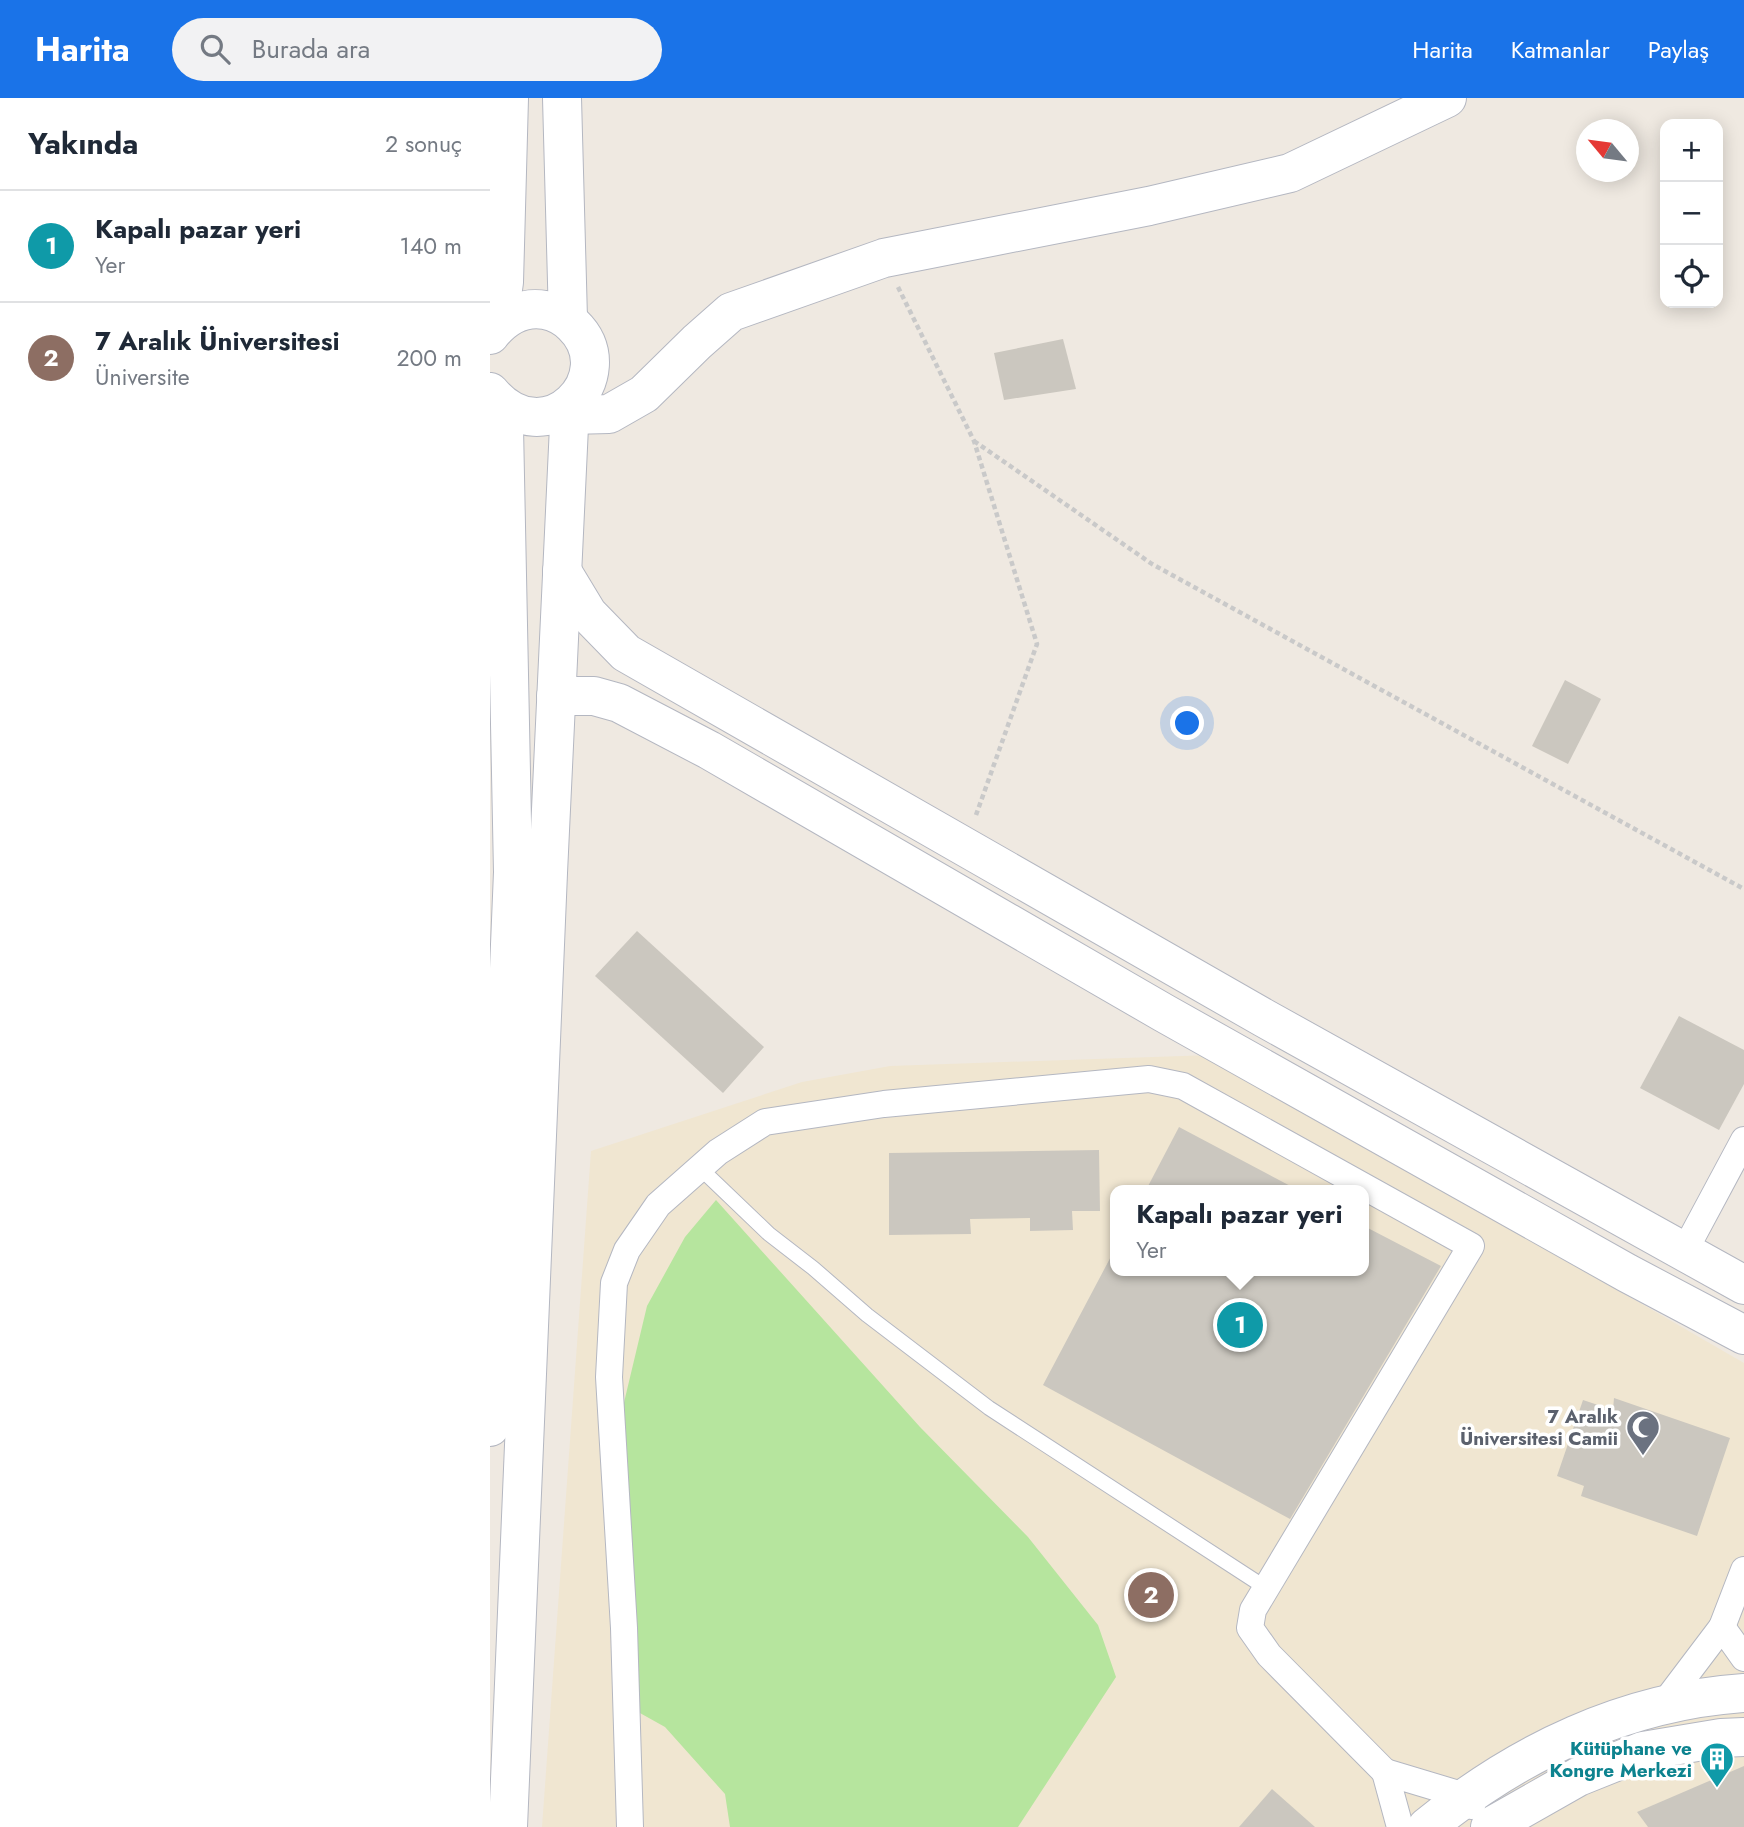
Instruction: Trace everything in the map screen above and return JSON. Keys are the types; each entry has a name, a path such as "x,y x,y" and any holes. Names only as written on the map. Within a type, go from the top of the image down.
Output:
{"street":[{"path":"494,330 504,282 509,98"},
{"path":"562,98 568,319"},
{"path":"495,397 511,411 525,416 540,417 570,410 609,414 645,394 696,342 731,312 884,258 1149,206 1290,173 1447,98"},
{"path":"494,330 510,316 537,309 553,312 568,319 579,331 587,345 590,362 584,385 570,410 508,1827"},
{"path":"490,1427 513,872 504,427 495,397"},
{"path":"562,571 588,614 626,653 964,848 1744,1285"},
{"path":"556,696 594,696 619,703 709,750 1164,1013 1627,1273 1744,1335"},
{"path":"630,1827 624,1628 609,1377 614,1283 627,1250 659,1205 718,1152 765,1122 884,1104 1149,1079 1183,1086 1361,1185"},
{"path":"1684,1252 1744,1140"},
{"path":"1369,1189 1471,1246 1252,1610 1250,1628 1269,1655 1385,1772 1465,1796 1489,1827 1578,1777 1643,1751 1721,1738 1744,1737"},
{"path":"1663,1705 1721,1627 1744,1570"},
{"path":"1721,1627 1744,1658"},
{"path":"1427,1827 1465,1796 1535,1754 1622,1715 1712,1695 1744,1693"},
{"path":"1385,1772 1400,1827"}],"lane":[{"path":"700,1168 769,1234 867,1315 989,1408 1266,1588"}],"path":[{"path":"884,258 974,441 1037,644 964,848"},
{"path":"974,441 1152,564 1744,889"}],"shaded area":[{"path":"1211,1055 1744,1363 1744,1827 542,1827 591,1151 802,1082 890,1066"}],"green space":[{"path":"716,1200 920,1427 1028,1537 1098,1625 1116,1677 1018,1827 730,1827 725,1794 665,1727 622,1703 616,1436 647,1306 685,1237"}],"building":[{"path":"1063,339 1076,389 1004,400 994,353"},
{"path":"1565,680 1601,699 1568,764 1532,746"},
{"path":"637,931 764,1047 723,1093 595,976"},
{"path":"1679,1016 1744,1050 1744,1084 1719,1130 1640,1088"},
{"path":"1179,1127 1289,1185 1149,1185"},
{"path":"1099,1150 1100,1211 1072,1211 1073,1230 1030,1231 1030,1218 970,1219 971,1234 889,1235 889,1153"},
{"path":"1369,1229 1441,1266 1290,1519 1043,1385 1110,1258 1110,1276 1369,1276"},
{"name":"7 Aralık Üniversitesi Camii","path":"1614,1398 1730,1438 1697,1536 1581,1496 1584,1486 1557,1476 1583,1400 1613,1410"},
{"name":"Kütüphane ve Kongre Merkezi","path":"1744,1766 1744,1827 1648,1827 1637,1812"},
{"path":"1272,1789 1315,1827 1239,1827"}],"place":[{"name":"Kapalı pazar yeri","path":"1240,1325"},
{"name":"7 Aralık Üniversitesi Camii","path":"1643,1457"},
{"name":"7 Aralık Üniversitesi","path":"1151,1595"},
{"name":"Kütüphane ve Kongre Merkezi","path":"1717,1789"}]}
